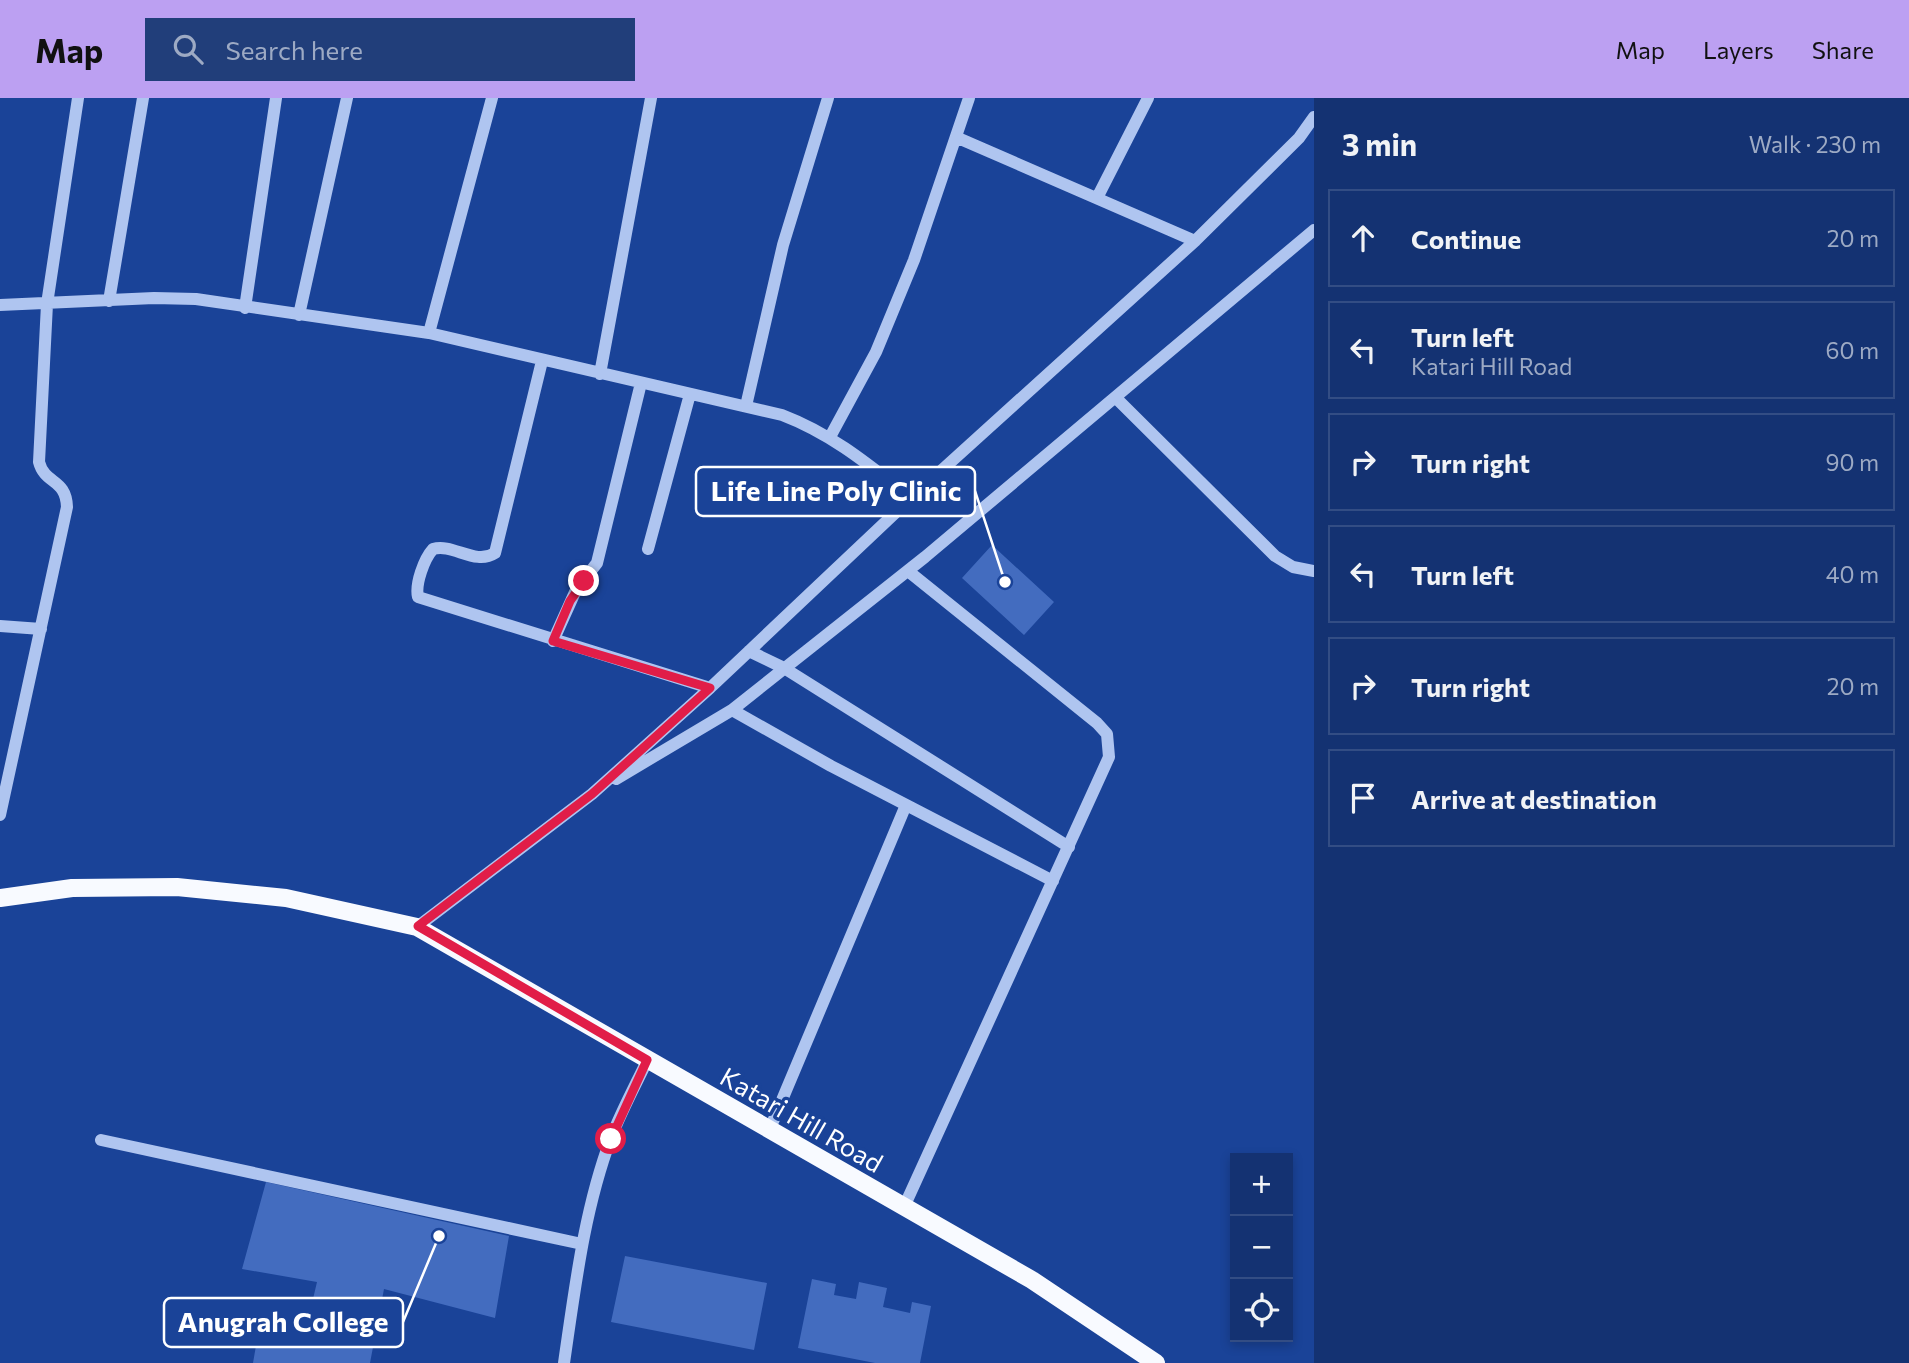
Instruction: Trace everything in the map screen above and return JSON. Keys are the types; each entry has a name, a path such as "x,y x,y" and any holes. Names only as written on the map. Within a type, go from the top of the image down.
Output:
{"main road":[{"name":"Katari Hill Road","path":"0,898 72,887 177,887 286,898 418,926 769,1131 1032,1280 1151,1362"}],"street":[{"path":"0,815 67,507 67,494 62,485 41,471 39,461 47,303 78,98"},
{"path":"109,301 143,98"},
{"path":"244,308 276,98"},
{"path":"299,315 347,98"},
{"path":"429,333 492,98"},
{"path":"600,374 651,98"},
{"path":"746,405 783,245 828,98"},
{"path":"830,437 876,352 958,138 970,98"},
{"path":"1097,198 1148,98"},
{"path":"418,926 592,794 710,688 911,498 1195,240 1299,138 1314,117"},
{"path":"958,138 1195,240"},
{"path":"592,794 732,710 908,571 1314,230"},
{"path":"0,305 196,299 429,333 541,361 746,405 792,419 830,437 911,498"},
{"path":"541,361 495,553 481,557 444,548 432,550 417,591 422,599 710,688"},
{"path":"553,641 570,601 597,563 641,383"},
{"path":"648,549 690,394"},
{"path":"1117,398 1275,556 1293,567 1314,571"},
{"path":"904,1207 1109,757 1107,734 908,571"},
{"path":"0,626 41,629"},
{"path":"749,651 784,668 1069,847"},
{"path":"732,710 1053,881"},
{"path":"769,1131 906,805"},
{"path":"564,1363 582,1244 611,1139 647,1060"},
{"path":"101,1140 582,1244"}],"building":[{"path":"992,545 1054,602 1024,635 962,578"},
{"path":"266,1182 509,1236 495,1318 384,1289 370,1363 253,1363 259,1328 304,1337 317,1282 242,1269"},
{"path":"625,1256 767,1283 754,1350 611,1322"},
{"path":"812,1279 836,1284 834,1295 856,1299 859,1282 887,1288 883,1307 910,1313 912,1302 931,1306 920,1363 875,1363 798,1348"}],"place":[{"name":"Life Line Poly Clinic","path":"1005,582"},
{"name":"Anugrah College","path":"439,1236"}],"route":[{"path":"584,581 570,601 553,641 710,688 592,794 418,926 647,1060 611,1139"}]}
